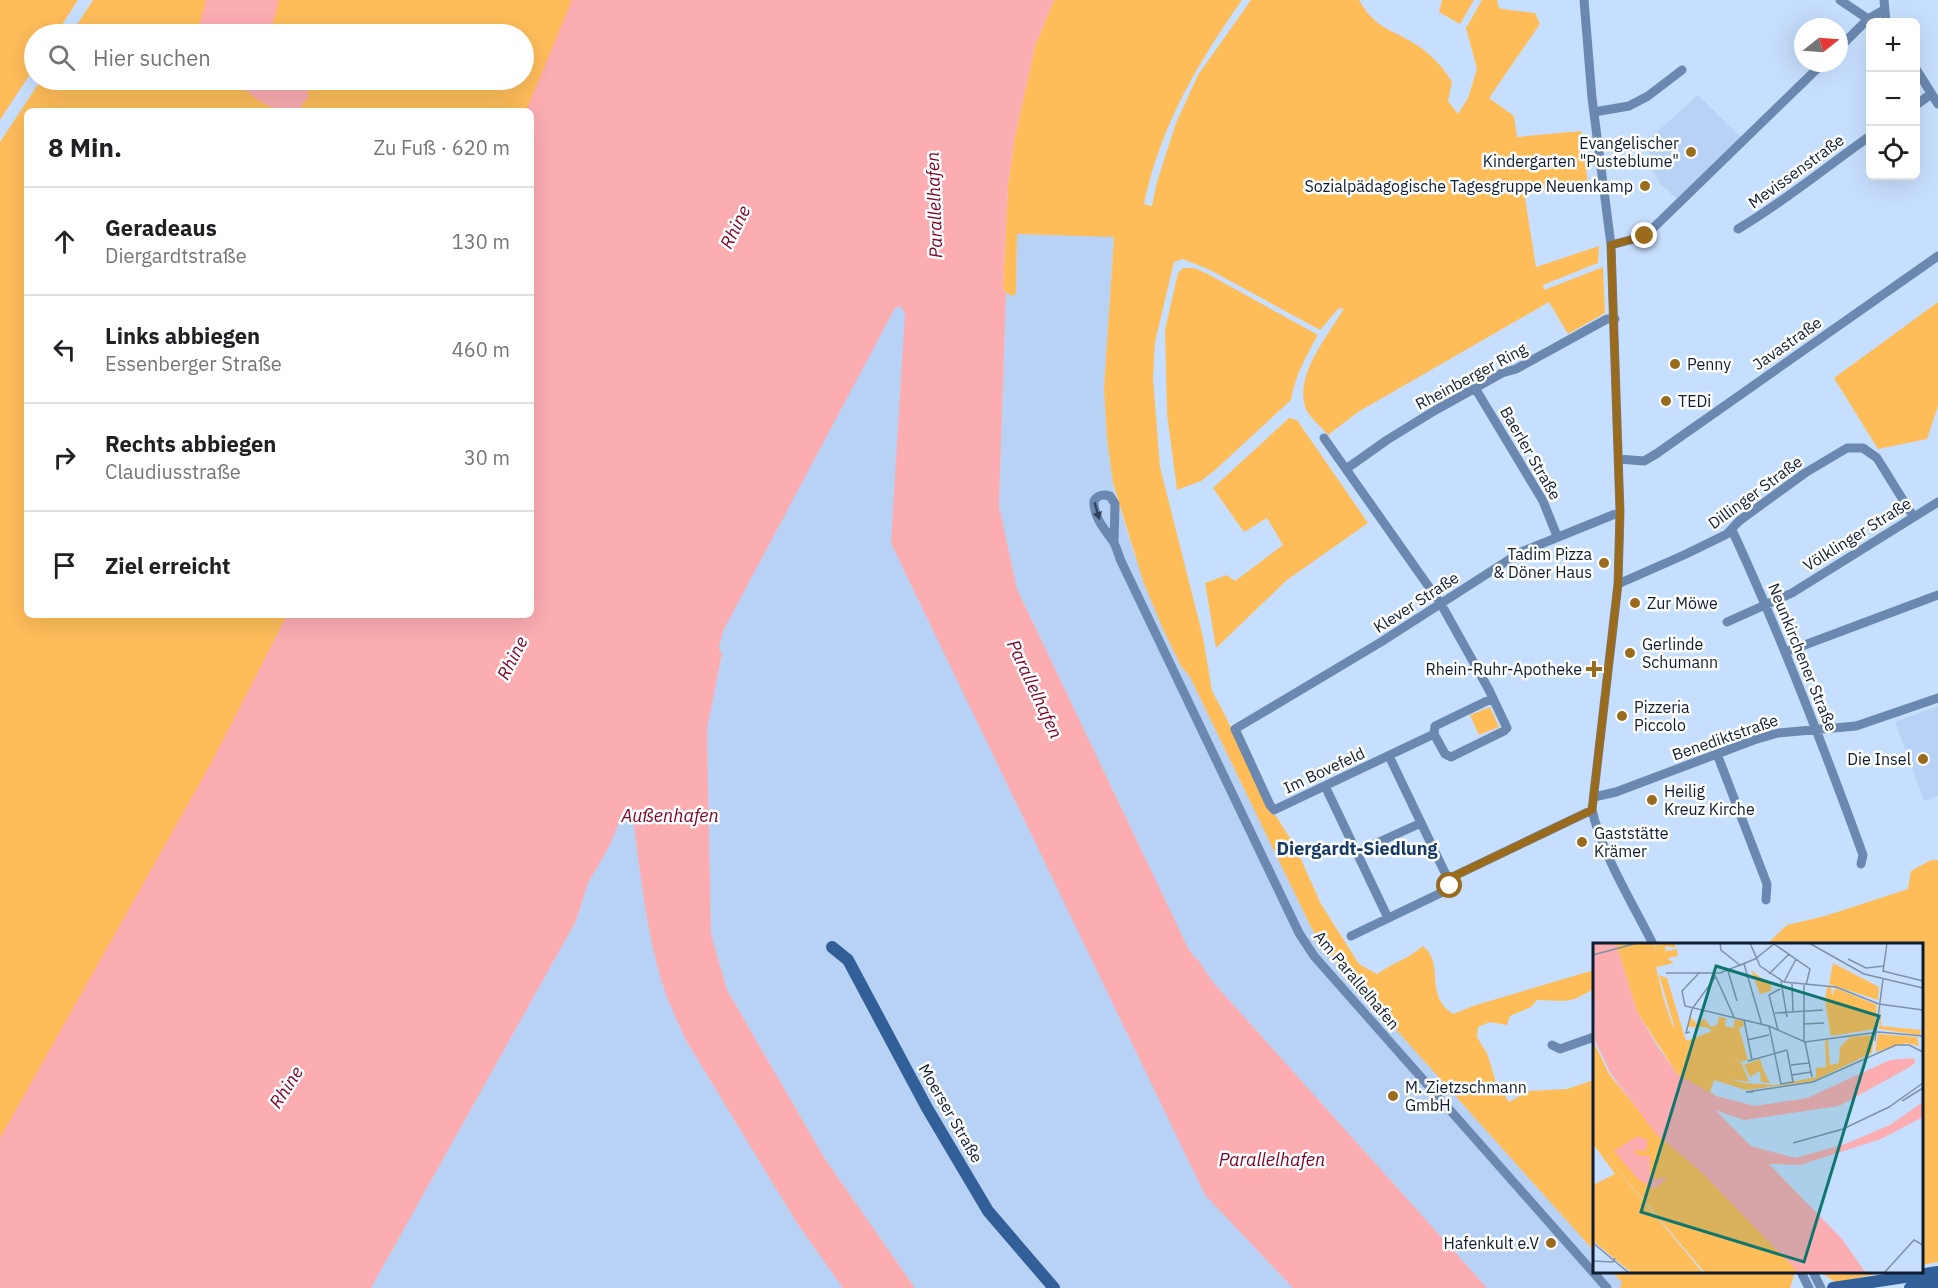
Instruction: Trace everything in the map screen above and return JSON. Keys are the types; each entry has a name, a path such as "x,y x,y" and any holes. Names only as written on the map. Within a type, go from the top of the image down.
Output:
{"street":[{"path":"1584,0 1594,112 1611,245 1620,512 1618,584 1592,810 1595,824 1652,943"},
{"path":"1840,0 1867,18"},
{"path":"1869,18 1884,5"},
{"path":"1848,39 1866,21"},
{"path":"1594,112 1629,106 1648,96 1682,70"},
{"path":"1611,245 1645,236 1814,72"},
{"path":"1918,72 1938,104"},
{"path":"1920,102 1931,94"},
{"name":"Mevissenstraße","path":"1738,230 1768,211 1796,188 1866,139"},
{"name":"Javastraße","path":"1619,459 1644,461 1656,454 1938,256"},
{"name":"Rheinberger Ring","path":"1346,469 1387,440 1475,388 1560,347 1606,319 1615,319"},
{"name":"Baerler Straße","path":"1475,388 1544,501 1557,536"},
{"path":"1324,438 1441,604 1507,728 1451,757 1445,754 1434,734"},
{"name":"Dillinger Straße","path":"1618,584 1684,555 1732,530 1739,521 1805,474 1847,448 1855,447 1870,452 1877,458 1913,516"},
{"name":"Am Parallelhafen","path":"1114,543 1115,504 1110,496 1101,495 1096,497 1094,505 1104,530 1114,543 1299,933 1314,956 1593,1272"},
{"name":"Völklinger Straße","path":"1727,622 1792,593 1938,502"},
{"name":"Klever Straße","path":"1235,729 1441,604 1521,552 1620,512"},
{"name":"Neunkirchener Straße","path":"1732,530 1766,604 1817,730 1863,855 1861,864"},
{"path":"1786,652 1938,595"},
{"name":"Im Bovefeld","path":"1235,729 1274,810 1434,734 1435,726 1493,698"},
{"name":"Benediktstraße","path":"1594,797 1617,792 1778,733 1856,726 1938,698"},
{"path":"1717,754 1767,884 1766,900"},
{"path":"1351,936 1449,889 1450,886 1389,756"},
{"path":"1325,786 1388,918"},
{"path":"1448,879 1592,810"},
{"path":"1356,852 1420,823"},
{"name":"Moerser Straße","path":"832,947 848,960 927,1108 988,1211 1054,1288"},
{"path":"1552,1045 1560,1049 1593,1037"},
{"path":"1833,1288 1938,1272"},
{"name":"Am Parallelhafen","path":"1594,1273 1607,1288"},
{"path":"1802,1273 1809,1288"},
{"path":"1813,1273 1821,1288"},
{"path":"1910,1288 1938,1283"}],"shaded area":[{"path":"0,0 78,0 62,24 24,24 24,83 0,120"},
{"path":"93,0 590,0 533,108 24,108 24,618 300,618 0,1152 0,142 34,90 534,90 534,24 77,24"},
{"path":"1054,0 1242,0 1195,72 1170,122 1144,204 1152,206 1157,182 1176,123 1198,75 1251,0 1359,0 1378,23 1417,45 1441,66 1452,82 1448,101 1458,114 1468,98 1477,69 1466,28 1482,0 1497,0 1499,8 1503,9 1535,13 1540,24 1489,98 1514,116 1517,137 1581,131 1588,183 1524,192 1536,267 1599,246 1598,263 1543,285 1544,290 1603,267 1605,313 1568,334 1549,302 1358,412 1328,435 1306,410 1303,393 1309,368 1315,355 1344,308 1338,309 1320,330 1210,270 1183,259 1174,262 1155,342 1153,378 1160,467 1203,637 1212,691 1270,813 1276,816 1295,846 1321,904 1359,964 1377,974 1423,946 1433,962 1439,998 1453,1014 1593,970 1593,990 1575,999 1537,1000 1531,1007 1510,1016 1507,1025 1490,1022 1478,1027 1477,1037 1487,1053 1496,1082 1509,1102 1529,1091 1567,1089 1593,1080 1593,1250 1324,949 1312,929 1190,677 1181,666 1162,627 1143,581 1113,483 1107,438 1104,388 1114,237 1017,234 1016,293 1013,296 1006,293 1003,288 1008,185 1014,141 1035,46"},
{"path":"1442,0 1474,0 1460,24 1439,12"},
{"name":"Evangelischer Kindergarten \"Pusteblume\"","path":"1698,95 1744,140 1681,202 1660,184 1650,163 1649,139"},
{"path":"1017,234 1114,236 1104,387 1107,438 1114,491 1134,554 1181,666 1190,677 1312,929 1324,949 1593,1250 1593,1273 1613,1273 1622,1282 1620,1288 1487,1288 1212,981 1188,948 1017,589 999,506 1006,293 1016,293"},
{"path":"1183,268 1194,268 1208,274 1318,335 1298,374 1291,400 1214,471 1201,481 1177,490 1167,414 1165,330 1178,273"},
{"path":"1938,302 1938,406 1927,439 1878,449 1834,378"},
{"path":"900,306 905,313 1205,1195 1293,1288 915,1288 825,1159 727,990 711,934 707,729 722,655 718,647 723,631 790,503 895,308"},
{"path":"1289,418 1297,420 1368,523 1287,580 1216,648 1205,583 1227,575 1235,581 1283,545 1267,518 1244,532 1213,488"},
{"name":"Die Insel","path":"1938,706 1938,796 1924,801 1895,722"},
{"path":"1490,707 1499,727 1479,735 1470,715"},
{"path":"623,819 634,825 654,952 663,987 687,1042 797,1223 843,1288 371,1288 576,921 588,883"},
{"path":"1931,860 1938,860 1938,1262 1923,1265 1923,943 1768,943 1787,925 1825,916 1908,889 1911,871"},
{"path":"1613,1273 1795,1273 1790,1288 1620,1288 1622,1282"},
{"path":"1822,1273 1883,1273 1835,1282"}],"water":[{"path":"206,0 279,0 273,24 200,24"},
{"path":"572,0 1054,0 1035,46 1014,141 1008,185 1003,288 1006,293 999,506 1017,589 1188,948 1212,981 1487,1288 1293,1288 1205,1195 891,543 905,313 900,306 895,308 723,631 719,647 722,654 707,729 711,934 727,990 825,1159 915,1288 843,1288 797,1223 687,1042 671,1007 653,947 634,825 627,819 619,823 609,847 588,883 576,921 371,1288 0,1288 0,1138 210,765 285,618 534,618 534,108 527,108"},
{"path":"246,90 307,90 309,97 300,108 274,108 255,98"}],"place":[{"name":"Evangelischer Kindergarten \"Pusteblume\"","path":"1691,152"},
{"name":"Sozialpädagogische Tagesgruppe Neuenkamp","path":"1645,186"},
{"name":"Penny","path":"1675,364"},
{"name":"TEDi","path":"1666,401"},
{"name":"Tadim Pizza & Döner Haus","path":"1604,563"},
{"name":"Zur Möwe","path":"1635,603"},
{"name":"Gerlinde Schumann","path":"1630,653"},
{"name":"Rhein-Ruhr-Apotheke","path":"1594,669"},
{"name":"Pizzeria Piccolo","path":"1622,716"},
{"name":"Die Insel","path":"1923,759"},
{"name":"Heilig Kreuz Kirche","path":"1652,800"},
{"name":"Gaststätte Krämer","path":"1582,842"},
{"name":"M. Zietzschmann GmbH","path":"1393,1096"},
{"name":"Hafenkult e.V","path":"1551,1243"}],"district":[{"name":"Diergardt-Siedlung","path":"1357,848"}],"route":[{"path":"1450,886 1448,879 1592,810 1618,584 1620,512 1611,245 1645,236"}],"water label":[{"name":"Parallelhafen","path":"934,205"},
{"name":"Rhine","path":"735,227"},
{"name":"Rhine","path":"512,658"},
{"name":"Parallelhafen","path":"1035,689"},
{"name":"Außenhafen","path":"670,815"},
{"name":"Rhine","path":"286,1087"},
{"name":"Parallelhafen","path":"1272,1159"}]}
